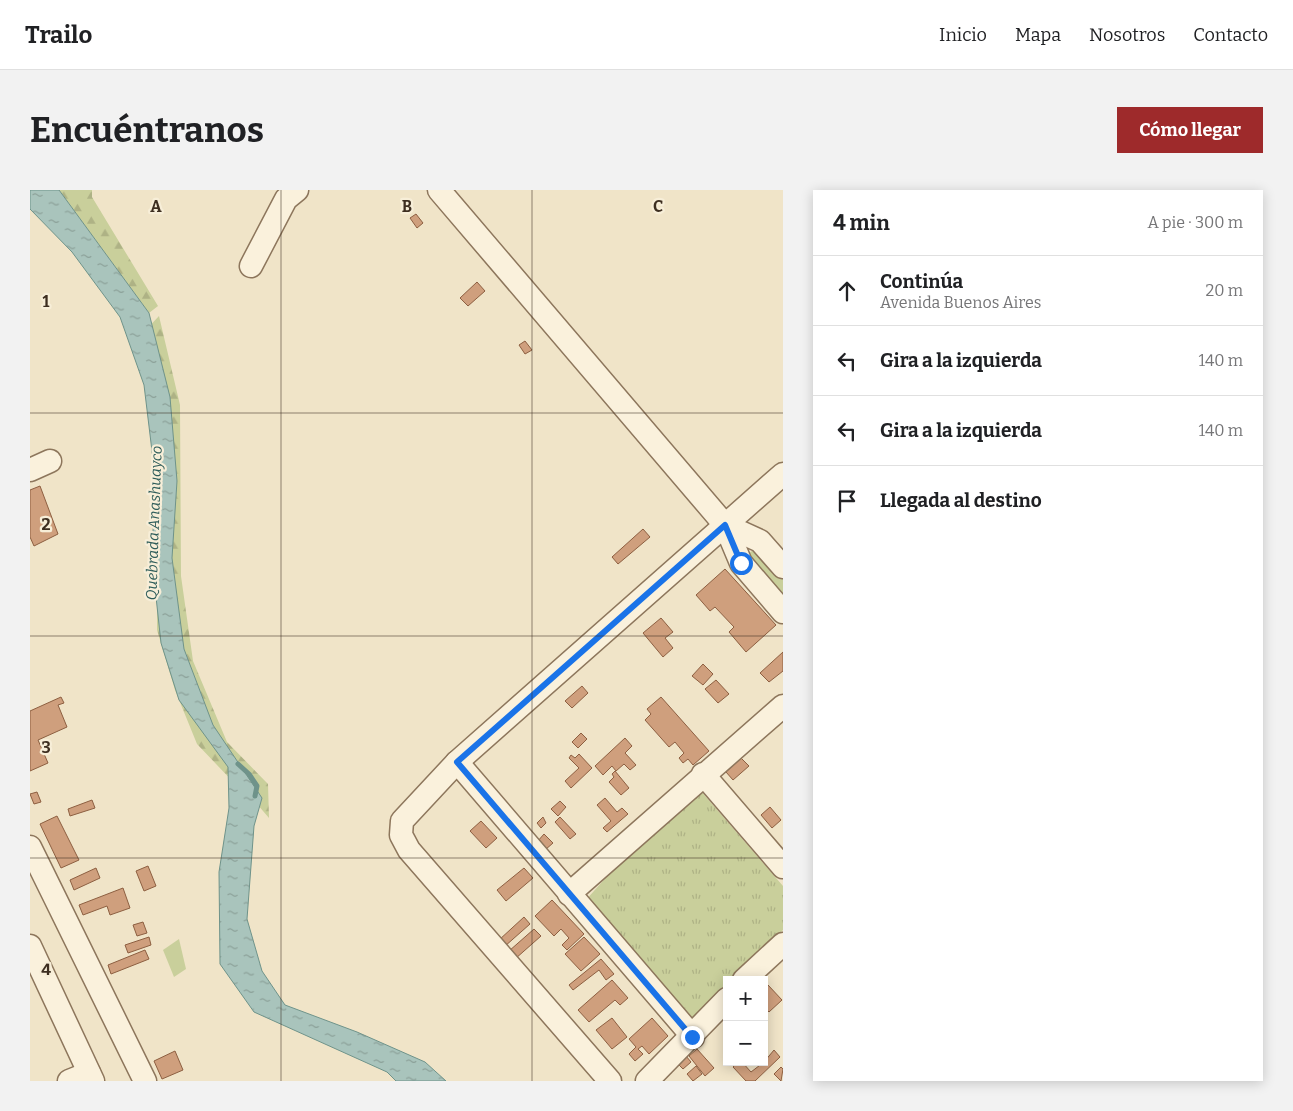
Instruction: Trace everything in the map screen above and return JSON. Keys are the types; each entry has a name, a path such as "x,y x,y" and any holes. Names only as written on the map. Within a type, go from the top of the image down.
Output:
{"street":[{"path":"251,266 286,198 297,190"},
{"path":"439,190 725,525 741,563 783,612"},
{"path":"610,1081 409,850 401,835 402,821 457,762 783,474"},
{"path":"725,525 760,541 783,566"},
{"path":"569,894 783,706"},
{"path":"457,762 692,1037"},
{"path":"704,774 783,867"},
{"path":"30,847 145,1081"},
{"path":"748,976 783,944"},
{"path":"30,946 84,1078"},
{"path":"647,1081 723,1003"}],"green space":[{"path":"59,190 92,190 92,197 158,306 149,313"},
{"path":"159,316 180,405 181,576 193,661 227,742 268,784 269,818 251,797 237,786 197,744 175,690 157,630 157,549 166,471 140,336"},
{"path":"757,547 783,578 783,595 748,554"},
{"path":"700,790 783,886 783,930 736,976 723,976 723,989 693,1021 585,901 610,873"},
{"path":"179,939 186,969 174,977 163,950"}],"water":[{"path":"30,190 59,190 149,313 170,397 177,481 172,558 184,649 213,725 262,798 254,826 247,919 262,971 285,1005 357,1032 425,1062 446,1081 396,1081 387,1072 254,1012 220,964 219,872 229,808 228,767 179,700 161,643 152,560 155,476 144,385 120,317 72,252 30,209"}],"building":[{"path":"416,214 423,223 417,228 410,218"},
{"path":"477,282 485,291 468,306 460,298"},
{"path":"525,341 532,350 525,354 519,345"},
{"path":"40,486 58,534 34,546 30,537 30,490"},
{"path":"643,529 650,537 618,564 612,557"},
{"path":"725,569 776,625 746,652 729,632 734,627 715,607 710,611 696,595"},
{"path":"661,618 673,632 665,638 673,648 663,657 643,633"},
{"path":"783,652 783,671 769,682 760,673"},
{"path":"703,664 713,674 703,685 692,676"},
{"path":"716,680 729,694 718,703 705,689"},
{"path":"582,686 588,693 572,708 565,701"},
{"path":"61,697 64,703 58,705 67,727 38,740 48,763 30,771 30,711"},
{"path":"661,697 709,751 693,765 688,759 683,763 679,758 684,753 675,742 669,747 645,720 651,714 647,709"},
{"path":"581,733 587,739 578,748 572,742"},
{"path":"625,738 632,746 625,753 636,765 630,770 624,764 616,771 612,766 603,775 595,766"},
{"path":"579,754 592,768 571,788 565,781 579,768 569,758 571,755 575,758"},
{"path":"741,758 749,766 733,780 726,772"},
{"path":"615,771 629,788 621,795 609,782 614,777 612,774"},
{"path":"37,792 41,802 34,804 30,794"},
{"path":"605,798 617,812 622,808 628,814 607,832 603,828 611,821 597,805"},
{"path":"92,800 95,808 70,816 68,809"},
{"path":"560,801 566,807 558,816 551,809"},
{"path":"770,807 781,820 772,828 761,815"},
{"path":"57,816 79,860 61,868 40,824"},
{"path":"543,817 546,823 541,828 537,823"},
{"path":"560,817 576,834 570,839 555,822"},
{"path":"481,821 497,838 486,848 470,831"},
{"path":"544,834 553,843 545,850 537,842"},
{"path":"148,866 156,886 144,891 136,871"},
{"path":"96,868 100,878 74,890 70,880"},
{"path":"524,868 533,878 506,901 497,890"},
{"path":"123,888 130,908 110,915 107,906 83,915 79,905"},
{"path":"552,900 584,934 567,950 562,945 569,938 561,929 554,936 535,916"},
{"path":"524,917 530,924 504,947 499,940"},
{"path":"143,922 147,933 137,936 133,925"},
{"path":"534,929 541,936 515,959 509,951"},
{"path":"149,937 151,945 128,953 125,945"},
{"path":"584,937 600,954 581,971 565,954"},
{"path":"145,950 149,959 111,974 108,965"},
{"path":"601,959 614,974 606,980 599,970 573,990 569,985"},
{"path":"612,980 628,998 620,1005 615,1000 589,1022 578,1010"},
{"path":"768,985 782,1000 768,1011"},
{"path":"612,1018 627,1037 612,1049 596,1030"},
{"path":"652,1018 668,1036 649,1054 642,1046 638,1049 643,1054 635,1061 629,1054 636,1047 629,1039"},
{"path":"697,1049 714,1068 705,1076 689,1056"},
{"path":"774,1050 780,1057 755,1081 746,1081 733,1067 746,1066 751,1072 759,1066 768,1066 768,1057"},
{"path":"175,1051 183,1070 162,1079 154,1061"},
{"path":"686,1056 691,1062 683,1069 677,1063"},
{"path":"696,1066 702,1074 693,1081 687,1074"},
{"path":"781,1067 783,1069 781,1081 774,1074"}],"waterway":[{"name":"Quebrada Anashuayco","path":"238,764 249,774 257,786 255,796"}],"route":[{"path":"692,1037 457,762 725,525 741,563"}]}
